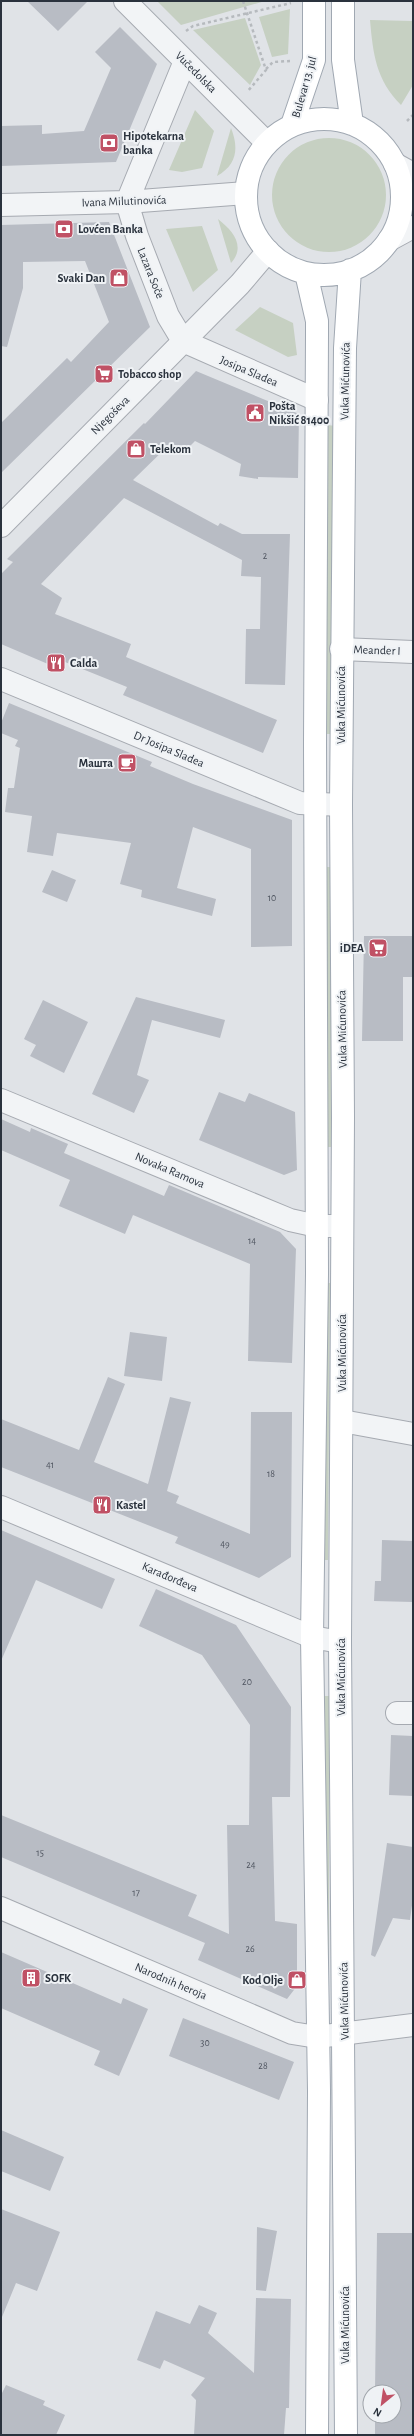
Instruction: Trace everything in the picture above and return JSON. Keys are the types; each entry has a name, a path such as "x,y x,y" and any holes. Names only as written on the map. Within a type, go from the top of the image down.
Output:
{"main road":[{"path":"343,1 343,60 352,124"},
{"name":"Bulevar 13. jul","path":"292,125 314,60 305,2"},
{"path":"332,119 352,124 369,134 404,169 399,216 389,240 372,258 350,270 328,275 306,273 285,265 268,251 255,234 248,214 246,193 249,175 256,158 267,143 292,125 312,120 332,119"},
{"name":"Vuka Mićunovića","path":"346,2435 340,1642 343,1117 341,649 345,348 350,270"},
{"name":"Vuka Mićunovića","path":"306,273 317,320 316,804 318,1226 312,1637 318,2037 317,2435"}],"street":[{"name":"Vučedolska","path":"125,1 267,143"},
{"path":"127,202 185,61"},
{"name":"Ivana Milutinovića","path":"1,205 127,202 246,193"},
{"name":"Lazara Soče","path":"127,202 137,236 168,316 183,341"},
{"path":"389,240 413,227"},
{"name":"Njegoševa","path":"1,526 240,284 268,251"},
{"name":"Josipa Sladea","path":"183,341 317,400"},
{"name":"Meander I","path":"341,649 413,652"},
{"name":"Dr Josipa Sladea","path":"1,679 300,804 341,805"},
{"name":"Novaka Ramova","path":"1,1100 290,1220 318,1226 342,1226"},
{"path":"342,1421 413,1434"},
{"name":"Karađorđeva","path":"1,1506 312,1637 340,1642"},
{"name":"Narodnih heroja","path":"1,1908 292,2033 318,2037 413,2025"}],"path":[{"path":"243,1 266,70"},
{"path":"182,33 193,26 305,2"},
{"path":"245,95 273,62 296,60"},
{"path":"407,121 413,114"}],"green space":[{"path":"157,1 265,1 181,25"},
{"path":"290,9 288,54 272,57 259,17"},
{"path":"245,18 261,65 250,85 193,30"},
{"path":"370,20 413,21 413,85 401,105 386,86 377,66"},
{"path":"195,110 214,131 202,168 182,172 169,170"},
{"path":"231,128 235,142 234,155 229,167 217,176"},
{"path":"329,138 340,139 351,143 369,155 381,173 385,184 385,206 381,217 369,235 351,247 340,251 329,252 318,251 307,247 289,235 277,217 273,206 272,195 273,184 277,173 289,155 307,143 318,139"},
{"path":"218,219 236,239 237,251 231,263"},
{"path":"202,226 218,270 193,292 166,229"},
{"path":"260,307 293,323 297,355 288,357 235,330"},
{"path":"328,425 335,426 330,734 324,734"},
{"path":"324,867 331,867 331,1147 324,1147"},
{"path":"325,1283 330,1283 328,1560 322,1560"},
{"path":"322,1696 329,1696 329,1967 322,1967"}],"building":[{"path":"27,1 88,1 58,31"},
{"path":"120,27 157,64 116,162 1,166 1,126 42,125 42,134 84,131 111,68 95,52"},
{"path":"109,222 150,327 1,473 1,423 67,358 71,362 109,322 85,261 23,262 23,288 7,347 1,346 1,225"},
{"path":"196,371 299,414 298,478 258,477 258,479 239,476 241,464 195,441 183,453 171,443 133,480 218,526 220,523 242,534 290,534 285,685 245,684 246,629 260,629 261,577 241,576 242,560 124,498 41,584 62,598 55,614 131,644 126,657 277,720 263,753 123,695 127,687 65,662 62,670 1,644 1,574 13,562 7,559 144,423 145,424"},
{"path":"9,703 152,762 150,766 193,784 292,820 292,946 251,947 251,849 193,827 177,888 216,899 212,916 141,897 142,890 120,884 131,843 57,833 53,856 27,852 32,816 5,812 8,788 14,788 20,748 15,746 18,740 1,733 1,723"},
{"path":"52,870 76,880 67,902 42,892"},
{"path":"364,936 413,936 413,977 403,977 403,1041 362,1041"},
{"path":"136,997 225,1020 220,1038 152,1020 137,1075 149,1080 134,1113 92,1094"},
{"path":"43,1000 88,1022 64,1073 30,1056 36,1045 24,1039"},
{"path":"219,1092 245,1102 249,1093 295,1112 297,1170 284,1175 199,1140"},
{"path":"1,1119 30,1132 31,1128 68,1144 64,1153 164,1196 169,1185 280,1232 296,1249 292,1363 248,1361 250,1264 133,1215 125,1234 59,1206 70,1180 1,1150"},
{"path":"130,1332 167,1337 162,1381 124,1376"},
{"path":"108,1377 125,1384 94,1462 148,1484 170,1397 191,1402 167,1491 179,1496 176,1503 250,1534 251,1412 292,1412 291,1557 259,1578 175,1543 178,1537 1,1467 1,1419 79,1450"},
{"path":"1,1530 115,1579 102,1609 36,1580 1,1661"},
{"path":"382,1540 413,1541 413,1602 374,1601 375,1581 381,1581"},
{"path":"156,1589 236,1625 291,1707 290,1797 272,1797 275,1921 297,1924 297,1986 287,1999 198,1960 205,1943 1,1857 1,1815 197,1895 188,1916 229,1934 227,1825 249,1825 250,1725 202,1655 139,1626"},
{"path":"391,1735 413,1736 413,1796 389,1795"},
{"path":"387,1843 413,1847 413,1898 410,1920 393,1918 375,1957 371,1955"},
{"name":"SOFK","path":"1,1952 121,2004 123,1998 148,2009 119,2076 94,2065 100,2051 1,2008"},
{"path":"183,2018 294,2062 279,2100 169,2056"},
{"path":"1,2130 64,2157 50,2191 1,2171"},
{"path":"1,2209 60,2232 37,2291 16,2283 2,2317"},
{"path":"257,2227 277,2231 266,2291 256,2290"},
{"path":"377,2233 413,2233 413,2435 375,2435 375,2424 402,2424 402,2384 375,2384"},
{"path":"256,2298 291,2299 289,2408 286,2408 284,2435 194,2435 196,2400 191,2395 205,2378 164,2360 160,2369 137,2360 156,2311 190,2324 199,2305 217,2313 208,2333 254,2373"},
{"path":"6,2385 45,2401 43,2405 65,2415 56,2435 1,2435 1,2395"}],"place":[{"name":"Hipotekarna banka","path":"109,143"},
{"name":"Lovćen Banka","path":"64,229"},
{"name":"Svaki Dan","path":"119,278"},
{"name":"Tobacco shop","path":"104,374"},
{"name":"Pošta Nikšić 81400","path":"255,413"},
{"name":"Telekom","path":"136,449"},
{"name":"Calda","path":"56,663"},
{"name":"Машта","path":"127,763"},
{"name":"iDEA","path":"378,948"},
{"name":"Kastel","path":"102,1505"},
{"name":"SOFK","path":"31,1978"},
{"name":"Kod Olje","path":"297,1980"}]}
